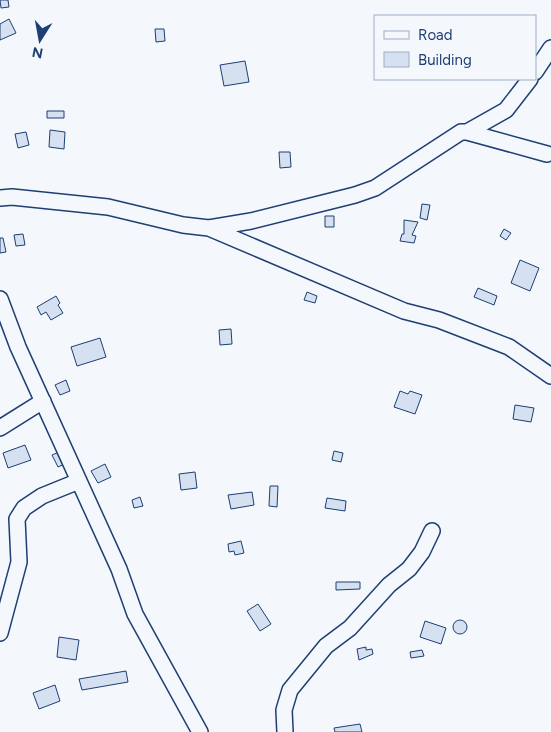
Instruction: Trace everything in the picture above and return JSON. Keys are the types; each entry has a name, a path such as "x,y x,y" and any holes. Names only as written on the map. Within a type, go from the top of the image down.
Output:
{"street":[{"path":"536,70 551,48"},
{"path":"0,198 108,208 183,225 209,228 252,221 355,195 375,188 453,137 468,132 506,110 529,80"},
{"path":"468,132 547,154"},
{"path":"209,228 404,311 438,320 509,347 551,376"},
{"path":"0,299 43,401 119,570 135,614 200,732"},
{"path":"0,428 43,401"},
{"path":"0,633 19,562 16,519 24,508 42,496 79,481"},
{"path":"285,732 284,710 290,690 326,646 350,628 389,585 409,569 422,552 432,532"}],"building":[{"path":"0,0 8,0 9,7 1,8"},
{"path":"9,19 16,33 0,40 0,24"},
{"path":"155,29 164,29 165,41 156,42"},
{"path":"245,61 249,82 224,86 220,65"},
{"path":"47,111 64,111 64,118 47,118"},
{"path":"50,130 65,132 64,149 49,147"},
{"path":"26,132 29,145 18,148 15,134"},
{"path":"279,152 290,152 291,167 280,168"},
{"path":"422,204 430,205 427,220 420,218"},
{"path":"325,216 334,216 334,227 325,227"},
{"path":"404,220 418,222 412,235 416,236 414,243 400,241 402,234 404,234"},
{"path":"504,229 511,233 506,240 500,236"},
{"path":"23,234 25,245 16,246 14,235"},
{"path":"0,238 3,238 6,252 0,253"},
{"path":"520,260 539,268 530,291 511,283"},
{"path":"478,288 497,296 494,305 474,297"},
{"path":"307,292 317,296 315,303 304,300"},
{"path":"56,296 60,303 58,305 63,313 51,320 46,312 41,315 37,307"},
{"path":"231,329 232,344 220,345 219,330"},
{"path":"100,338 106,357 77,366 71,347"},
{"path":"66,380 70,391 60,395 55,385"},
{"path":"400,391 408,394 410,391 422,395 415,414 394,407"},
{"path":"515,405 534,408 531,422 513,419"},
{"path":"25,445 31,460 8,468 3,453"},
{"path":"334,451 343,453 341,462 332,460"},
{"path":"59,452 65,464 58,467 52,455"},
{"path":"105,464 111,477 98,483 91,471"},
{"path":"195,472 197,488 181,490 179,474"},
{"path":"270,486 278,486 277,507 269,506"},
{"path":"252,492 254,505 231,509 228,495"},
{"path":"140,497 143,506 134,508 132,500"},
{"path":"327,498 346,501 345,511 325,508"},
{"path":"241,541 244,553 235,555 234,551 229,552 228,544"},
{"path":"336,582 360,582 360,589 336,590"},
{"path":"258,604 271,624 260,631 247,611"},
{"path":"457,620 463,620 467,627 463,634 457,634 453,630 453,624"},
{"path":"425,621 446,628 441,644 420,637"},
{"path":"59,637 79,640 76,660 57,657"},
{"path":"366,647 366,650 372,649 373,654 359,660 357,649"},
{"path":"422,650 424,656 411,658 410,652"},
{"path":"126,671 128,682 82,690 79,679"},
{"path":"55,685 60,701 39,709 33,693"},
{"path":"360,724 362,732 335,732 334,728"}]}
